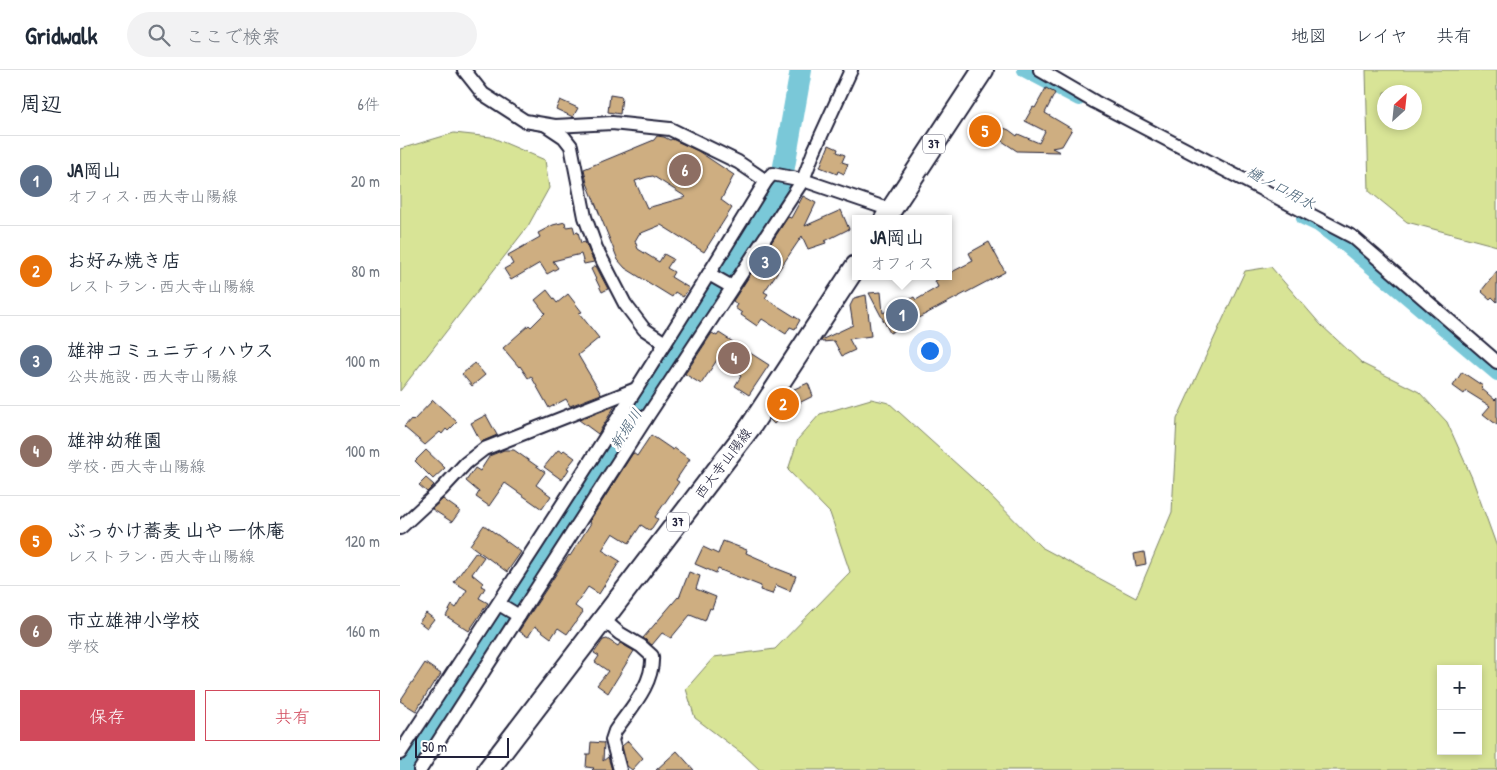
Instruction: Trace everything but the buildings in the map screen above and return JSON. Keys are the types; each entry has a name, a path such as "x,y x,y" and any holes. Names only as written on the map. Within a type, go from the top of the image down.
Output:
{"main road":[{"name":"37","path":"888,214 984,70"},
{"name":"西大寺山陽線","path":"488,770 751,426 852,272"}],"street":[{"path":"464,70 483,94 525,121 555,126 612,123 670,129 769,178 800,179 888,214"},
{"path":"420,770 643,419 800,179 851,70"},
{"path":"1040,70 1095,102 1353,237 1497,362"},
{"path":"544,124 564,138 571,146 584,217 596,248 625,304 644,329 665,342"},
{"path":"400,753 501,605 626,410 636,388 665,342 712,276 769,178"},
{"path":"712,276 729,286"},
{"path":"400,528 441,490 466,463 484,449 636,388"},
{"path":"626,410 643,419"},
{"path":"501,605 518,615"},
{"path":"604,620 619,634 641,646 652,656 652,666 648,681 615,731 612,740 620,770"}],"green space":[{"path":"1366,70 1497,70 1497,246 1407,222 1369,191"},
{"path":"454,133 491,137 545,160 549,188 528,226 400,391 400,149"},
{"path":"1271,267 1321,325 1363,364 1419,392 1447,422 1472,478 1497,547 1497,770 760,770 744,755 695,718 686,689 714,657 775,649 850,572 830,513 788,470 798,439 820,414 871,399 889,403 981,486 1041,547 1136,598 1172,512 1177,419 1245,271"}],"waterway":[{"name":"新堀川","path":"406,770 780,189 801,70"},
{"name":"樋ノ口用水","path":"1024,70 1079,99"},
{"name":"樋ノ口用水","path":"1303,218 1318,225 1346,246 1497,374"}],"place":[{"name":"ぶっかけ蕎麦 山や 一休庵","path":"985,131"},
{"name":"市立雄神小学校","path":"685,170"},
{"name":"雄神コミュニティハウス","path":"765,262"},
{"name":"JA岡山","path":"902,315"},
{"name":"雄神幼稚園","path":"734,358"},
{"name":"お好み焼き店","path":"783,404"}]}
